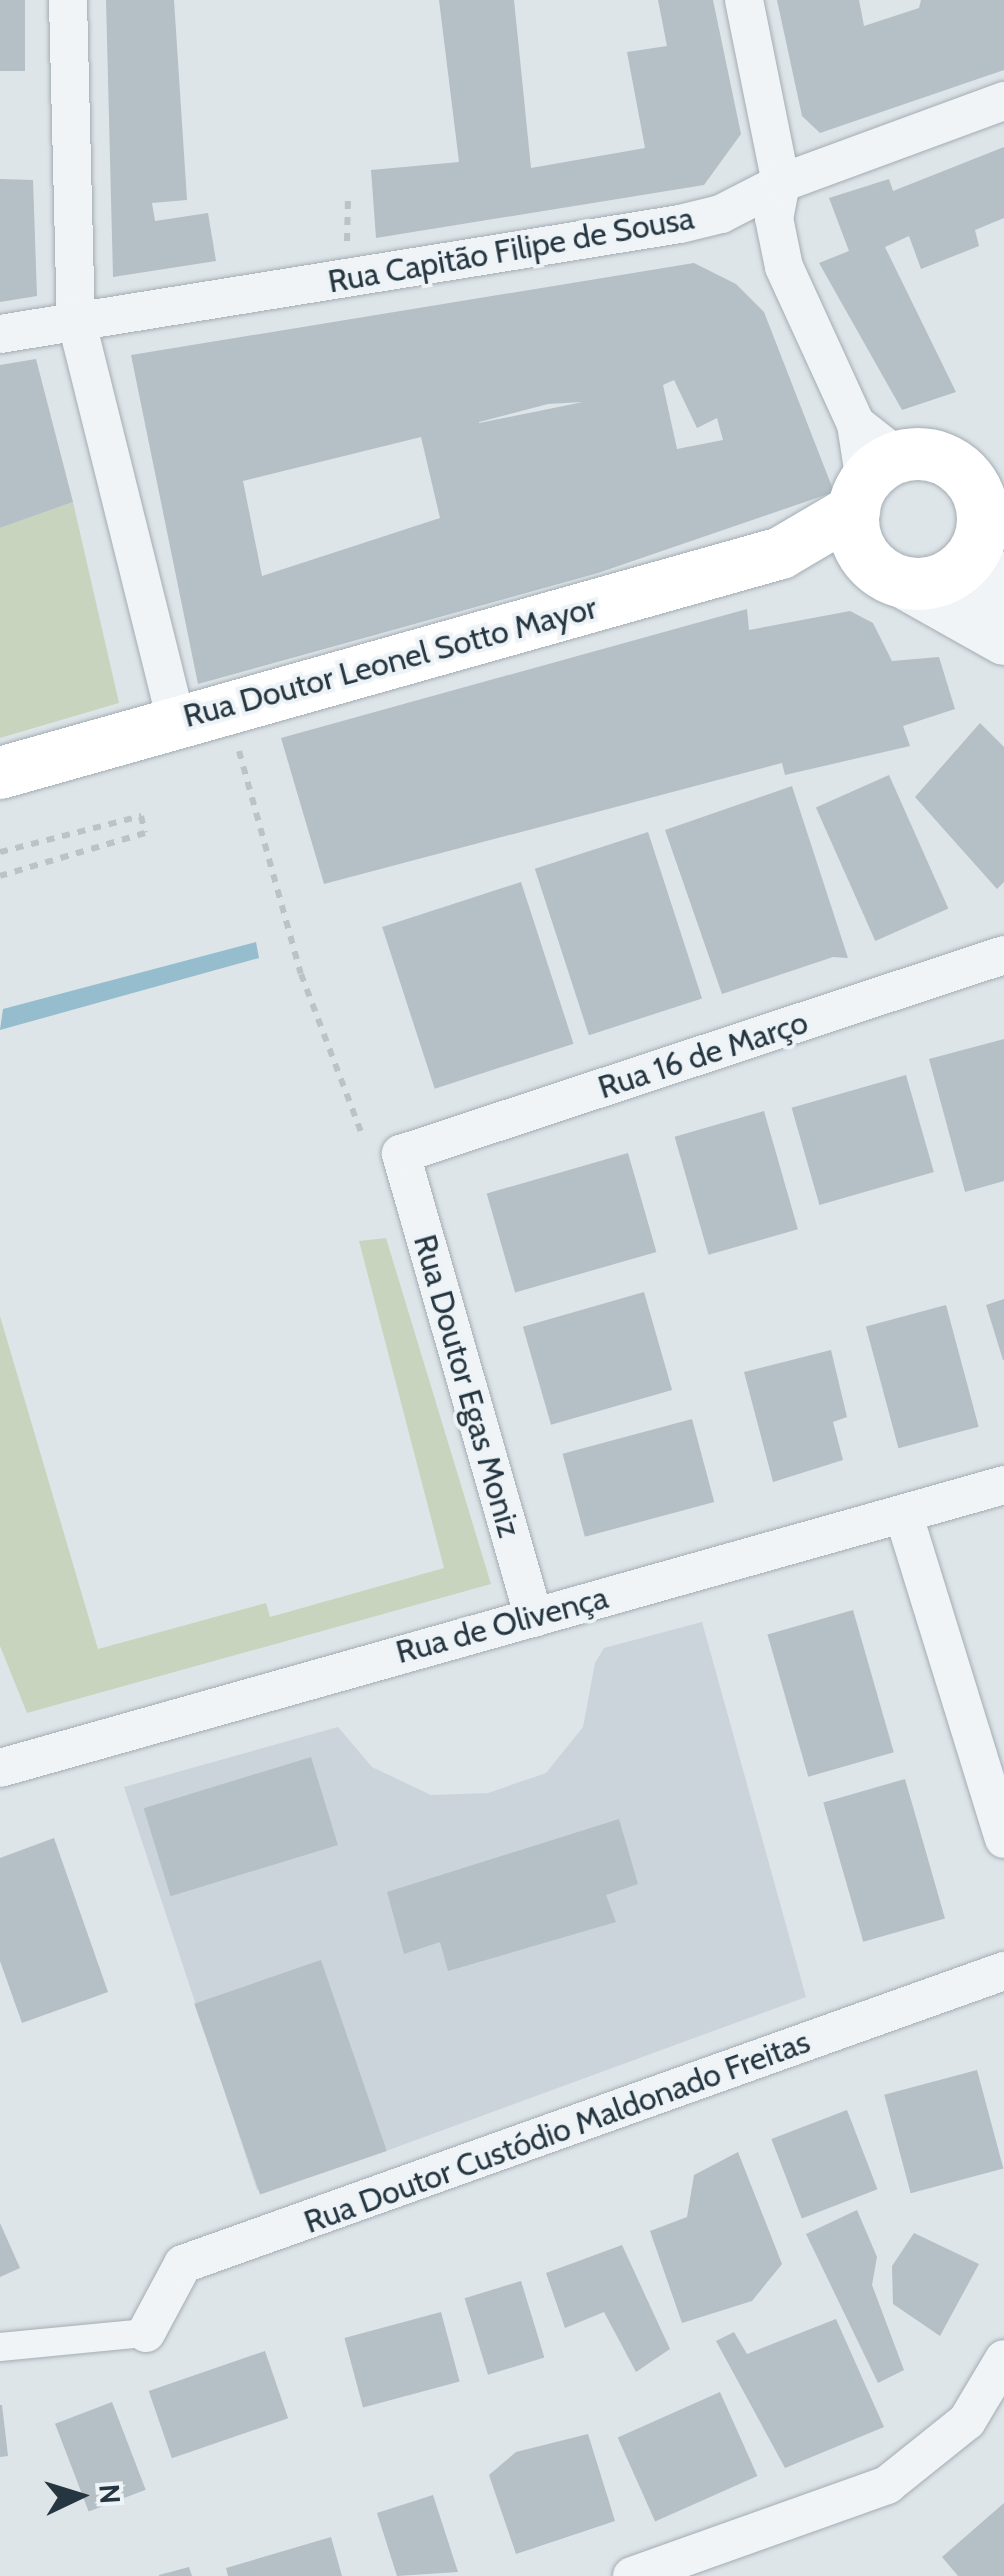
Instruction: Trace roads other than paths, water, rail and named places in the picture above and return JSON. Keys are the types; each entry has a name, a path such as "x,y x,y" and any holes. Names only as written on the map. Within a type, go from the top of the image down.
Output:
{"main road":[{"name":"Rua Doutor Leonel Sotto Mayor","path":"0,773 781,554 891,478 1004,458"},
{"path":"891,478 978,492 988,533 944,580 888,575 858,542 891,478"},
{"name":"Rua Doutor Leonel Sotto Mayor","path":"781,554 888,575"}],"street":[{"path":"68,0 76,319 176,721"},
{"path":"744,0 781,183 774,218 786,274 856,424 891,478"},
{"name":"Rua Capitão Filipe de Sousa","path":"0,334 680,224 721,214 781,183 1004,101"},
{"path":"988,533 1004,611"},
{"path":"888,575 1004,642"},
{"name":"Rua 16 de Março","path":"401,1154 1004,954"},
{"name":"Rua Doutor Egas Moniz","path":"401,1154 534,1618"},
{"name":"Rua de Olivença","path":"0,1768 1004,1485"},
{"path":"904,1516 1004,1839"},
{"name":"Rua Doutor Custódio Maldonado Freitas","path":"146,2334 183,2264 1004,1970"},
{"path":"0,2347 146,2334"},
{"path":"632,2576 887,2485 967,2420 1004,2359"}],"water":[{"path":"256,942 259,958 0,1030 3,1009"}]}
